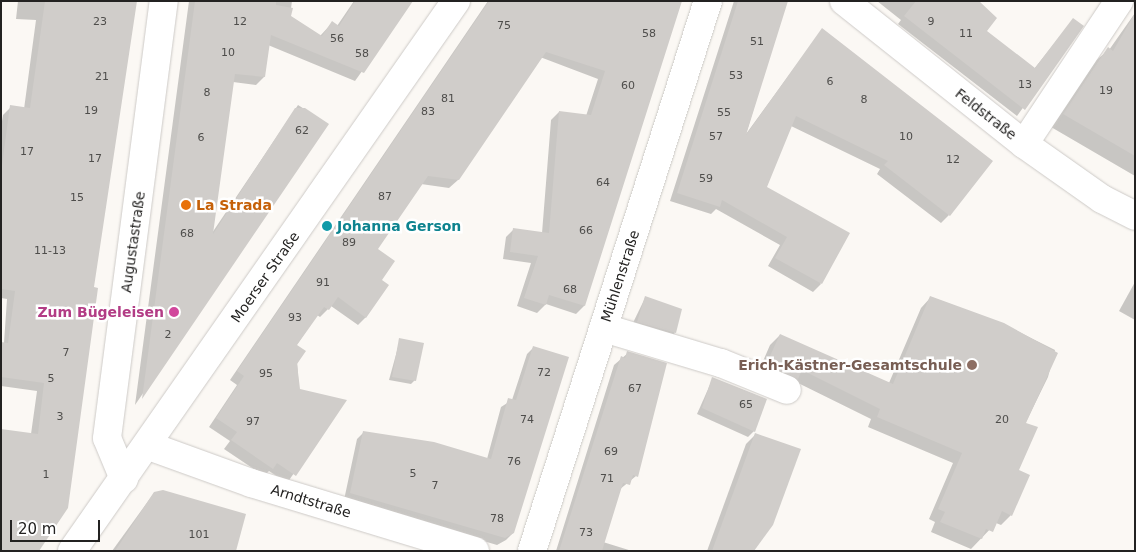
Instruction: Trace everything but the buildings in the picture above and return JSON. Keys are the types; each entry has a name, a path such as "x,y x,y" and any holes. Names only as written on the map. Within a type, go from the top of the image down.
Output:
{"street":[{"name":"Augustastraße","path":"124,479 107,438 164,1"},
{"name":"Moerser Straße","path":"72,551 149,446 456,1"},
{"name":"Mühlenstraße","path":"532,551 708,1"},
{"name":"Feldstraße","path":"844,1 1024,144 1102,199 1135,216"},
{"path":"1024,144 1119,1"},
{"path":"604,328 721,363 787,390"},
{"name":"Arndtstraße","path":"149,446 251,484 475,551"}],"place":[{"name":"La Strada","path":"186,205"},
{"name":"Johanna Gerson","path":"327,226"},
{"name":"Zum Bügeleisen","path":"174,312"},
{"name":"Erich-Kästner-Gesamtschule","path":"972,365"}]}
